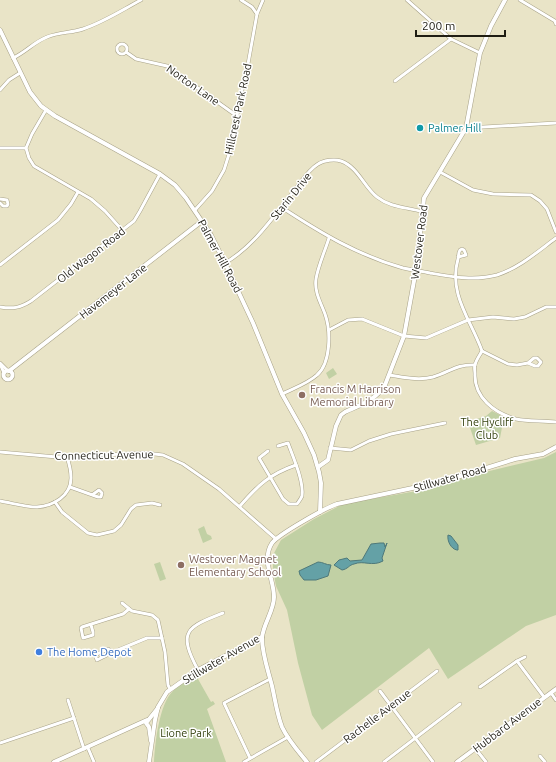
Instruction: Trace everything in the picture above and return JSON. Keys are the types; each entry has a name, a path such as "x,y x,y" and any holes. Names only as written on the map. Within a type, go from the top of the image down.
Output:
{"main road":[{"name":"Westover Road","path":"318,467 326,462 336,426 341,415 375,397 385,385 404,336 416,270 424,198 466,128 480,53 491,26 505,0"},
{"name":"Palmer Hill Road","path":"0,30 30,92 46,110 160,174 175,185 195,210 225,263 253,323 282,394 309,442 318,467 321,489 320,512"},
{"name":"Havemeyer Lane","path":"5,374 202,221"},
{"name":"Havemeyer Lane","path":"7,380 10,379 22,361"},
{"path":"0,381 7,380 5,374 13,375"},
{"name":"Stillwater Road","path":"320,512 337,504 351,500 441,482 515,459 543,454 556,447"},
{"path":"276,539 320,512"},
{"name":"Stillwater Avenue","path":"151,719 164,695 170,689 198,670 262,637 273,604 274,596 268,555 272,544 276,539"},
{"path":"262,637 263,650 280,721 288,737 307,762"},
{"name":"Hubbard Avenue","path":"457,762 556,689"},
{"path":"57,762 151,719"},
{"path":"138,725 150,726 156,723 151,719"},
{"path":"149,762 151,719"}],"street":[{"path":"13,58 24,53 34,43 48,36 87,28 141,0"},
{"path":"241,0 252,7 257,14"},
{"name":"Hillcrest Park Road","path":"195,210 212,191 224,170 233,140 257,14 263,0"},
{"path":"407,0 451,38 480,53"},
{"path":"520,0 554,21 556,24"},
{"path":"252,7 260,5"},
{"path":"395,81 451,38"},
{"name":"Norton Lane","path":"126,52 136,59 167,66 237,116"},
{"path":"0,90 12,77 20,74"},
{"path":"46,110 32,134 26,148 29,158 34,166 98,204 122,230"},
{"path":"466,128 556,123"},
{"path":"0,148 26,148"},
{"name":"Starin Drive","path":"225,263 256,239 314,166 321,162 340,160 351,166 375,196 388,204 423,212"},
{"path":"440,172 473,190 493,194 531,195 540,200 547,209 556,232"},
{"name":"Old Wagon Road","path":"0,307 11,309 25,305 134,221 160,174"},
{"path":"0,265 58,220 71,204 78,192"},
{"path":"0,199 7,200 8,204 5,207 0,202"},
{"path":"281,207 329,238 365,255 404,268 455,278 471,279 496,275 511,269 556,238"},
{"path":"282,394 318,375 328,355 329,330 326,315 317,294 316,279 329,238"},
{"path":"458,257 455,278 459,301 477,336 482,351 508,364 517,365 528,363"},
{"path":"329,330 348,320 362,319 404,336 426,338 468,320 493,317 514,319 525,317 546,306 556,307"},
{"path":"482,351 475,365 475,380 479,394 488,405 500,414 515,419 529,422 556,422"},
{"path":"0,364 5,374"},
{"path":"389,375 413,379 427,378 434,377 460,365 475,365"},
{"path":"330,448 351,450 369,441 391,434 445,423"},
{"path":"268,451 259,458 283,499 289,504 296,504 302,498 302,489 296,465 288,443 278,446"},
{"name":"Connecticut Avenue","path":"0,452 56,457 146,453 163,455 177,460 193,470 240,506 276,539"},
{"path":"0,501 35,507 54,502 63,496 70,487 71,477 67,457"},
{"path":"240,506 257,487 270,477 280,470 296,465"},
{"path":"70,487 92,495"},
{"path":"54,502 62,512 88,533 97,536 114,531 121,525 131,509 136,505 143,503 160,505"},
{"path":"122,603 134,612 152,615 156,618 165,652 168,685 170,689"},
{"path":"91,625 93,635 83,638 81,628 123,614 129,609"},
{"path":"198,670 188,648 188,635 192,628 199,622 223,613"},
{"path":"113,652 108,648 95,655 98,660 147,638 162,638"},
{"path":"480,687 525,657"},
{"path":"517,661 544,697"},
{"name":"Rachelle Avenue","path":"316,762 437,671"},
{"path":"250,758 224,704 270,679"},
{"path":"380,691 433,762"},
{"path":"550,693 556,700"},
{"path":"68,700 86,749 94,762"},
{"path":"384,762 460,704"},
{"path":"0,743 74,718"},
{"path":"244,762 288,737"},
{"path":"475,748 486,762"},
{"path":"540,756 545,762"}],"green space":[{"path":"333,368 337,374 329,379 326,373"},
{"name":"The Hycliff Club","path":"492,411 504,417 500,438 476,445 468,422 486,416"},
{"path":"556,452 556,615 526,626 448,679 429,648 322,730 312,715 298,663 287,610 276,586 273,570 273,555 281,540 314,519 343,504 428,489 477,474 544,458"},
{"path":"204,526 207,534 211,536 212,539 203,543 198,529"},
{"path":"160,562 166,579 160,581 154,564"},
{"name":"Lione Park","path":"199,675 200,677 198,679 211,702 213,701 215,704 207,709 226,762 154,762 155,745 161,714 168,697 179,686"}],"water":[{"path":"448,535 451,536 458,545 458,550 453,548 450,544"},
{"path":"384,543 385,547 387,543 382,558 383,561 379,563 358,563 342,570 334,565 339,560 347,558 350,561 362,560 371,544"},
{"path":"318,562 331,565 328,576 316,580 304,580 299,571"}],"place":[{"name":"Palmer Hill","path":"420,128"},
{"name":"Francis M Harrison Memorial Library","path":"302,395"},
{"name":"Westover Magnet Elementary School","path":"181,565"},
{"name":"The Home Depot","path":"39,652"}]}
